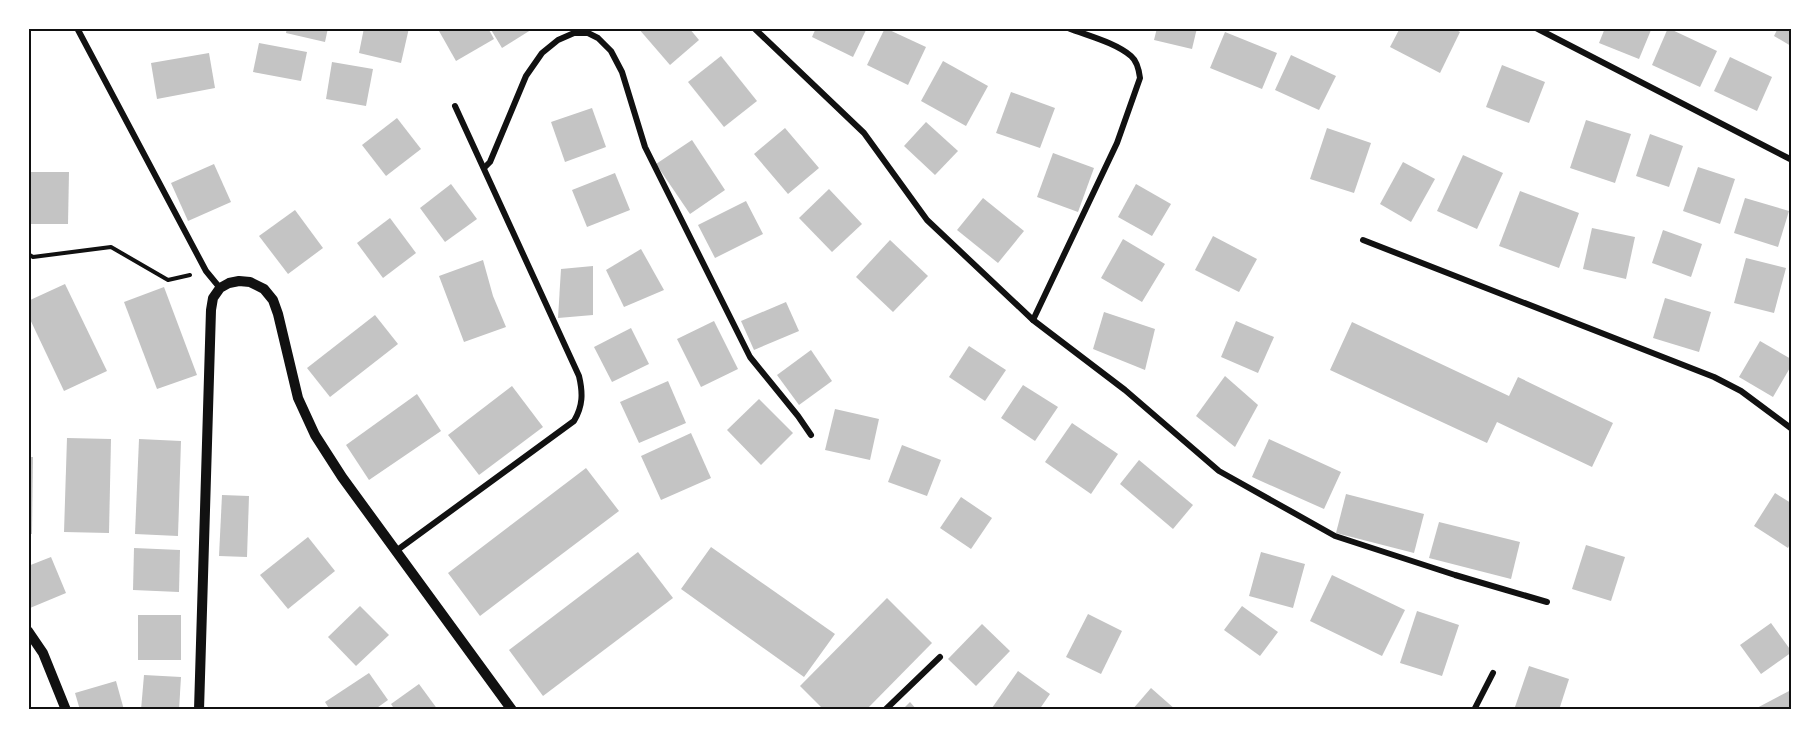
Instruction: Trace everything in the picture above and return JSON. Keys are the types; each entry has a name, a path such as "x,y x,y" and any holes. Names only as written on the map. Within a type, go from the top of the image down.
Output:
{"street":[{"path":"77,28 206,271 220,288"},
{"path":"754,28 864,134 927,220 1033,320 1125,390 1219,471 1335,536 1547,602"},
{"path":"1033,320 1117,143 1140,78 1138,67 1132,57 1114,46 1068,28"},
{"path":"1536,28 1791,160"},
{"path":"484,168 490,162 525,76 543,52 558,40 574,33 588,33 598,38 611,51 622,72 645,147 750,357 811,435"},
{"path":"396,551 574,421 582,400 579,376 455,106"},
{"path":"1363,240 1714,377 1741,391 1791,429"},
{"path":"199,710 211,310 213,298 220,288 239,281 250,282 264,289 273,300 279,314 298,398 315,435 342,477 513,710"},
{"path":"28,631 43,653 66,710"},
{"path":"885,710 940,657"},
{"path":"1474,710 1493,673"}],"path":[{"path":"28,254 33,256 111,248 168,280 206,271"}],"building":[{"path":"287,28 328,28 325,42 286,33"},
{"path":"364,28 409,28 401,63 359,53"},
{"path":"443,28 488,28 494,39 456,61 439,31"},
{"path":"490,28 534,28 502,48"},
{"path":"638,28 689,28 699,40 670,65"},
{"path":"816,28 867,28 853,57 812,37"},
{"path":"885,28 926,47 908,85 867,65"},
{"path":"1157,28 1197,28 1192,49 1154,40"},
{"path":"1400,28 1453,28 1460,32 1440,73 1390,47"},
{"path":"1605,28 1649,28 1651,30 1639,59 1599,43"},
{"path":"1668,28 1717,51 1700,87 1652,65"},
{"path":"1778,28 1791,28 1791,46 1774,36"},
{"path":"1225,32 1277,53 1262,89 1210,68"},
{"path":"259,43 307,52 301,81 253,72"},
{"path":"209,53 215,88 157,99 151,63"},
{"path":"1291,55 1336,76 1319,110 1275,90"},
{"path":"721,56 757,101 724,127 688,82"},
{"path":"1730,57 1772,77 1757,111 1714,91"},
{"path":"943,61 988,86 966,126 921,101"},
{"path":"332,62 373,69 366,106 326,99"},
{"path":"1502,65 1545,82 1529,123 1486,107"},
{"path":"1011,92 1055,108 1040,148 996,133"},
{"path":"592,108 606,147 565,162 551,122"},
{"path":"397,118 421,149 386,176 362,145"},
{"path":"1586,120 1631,134 1615,183 1570,168"},
{"path":"926,122 958,151 935,175 904,146"},
{"path":"785,128 819,168 788,194 754,154"},
{"path":"1327,128 1371,143 1354,193 1310,179"},
{"path":"1650,134 1683,146 1669,187 1636,176"},
{"path":"692,140 725,190 690,214 656,164"},
{"path":"1053,153 1094,168 1078,212 1037,197"},
{"path":"1463,155 1503,173 1477,229 1437,211"},
{"path":"1403,162 1435,179 1411,222 1380,204"},
{"path":"214,164 231,202 188,221 171,183"},
{"path":"1698,167 1735,179 1720,224 1683,211"},
{"path":"28,172 69,172 68,224 28,224"},
{"path":"615,173 630,210 587,227 572,190"},
{"path":"451,184 477,219 445,242 420,208"},
{"path":"1136,184 1171,204 1152,236 1118,217"},
{"path":"829,189 862,224 832,252 799,218"},
{"path":"1520,191 1579,213 1559,268 1499,246"},
{"path":"983,198 1024,231 998,263 957,230"},
{"path":"1745,198 1789,211 1778,247 1734,233"},
{"path":"746,201 763,234 715,258 698,225"},
{"path":"295,210 323,248 288,274 259,236"},
{"path":"390,218 416,253 383,278 357,243"},
{"path":"1592,228 1635,237 1626,279 1583,269"},
{"path":"1663,230 1702,244 1691,277 1652,263"},
{"path":"1213,236 1257,259 1239,292 1195,270"},
{"path":"1123,239 1165,264 1142,302 1101,278"},
{"path":"890,240 928,276 893,312 856,277"},
{"path":"641,249 664,290 624,307 606,270"},
{"path":"1746,258 1786,268 1774,313 1734,303"},
{"path":"483,260 493,296 506,327 464,342 439,276"},
{"path":"593,266 593,315 558,318 561,269"},
{"path":"65,284 107,371 64,391 28,315 28,301"},
{"path":"164,287 197,375 157,389 124,302"},
{"path":"1665,298 1711,312 1699,352 1653,338"},
{"path":"786,302 799,331 754,350 741,321"},
{"path":"1104,312 1155,329 1145,370 1093,349"},
{"path":"375,315 398,344 330,397 307,368"},
{"path":"714,321 738,369 701,387 677,339"},
{"path":"1236,321 1274,337 1258,373 1221,357"},
{"path":"1352,322 1509,396 1518,377 1613,423 1592,467 1497,422 1487,443 1330,370"},
{"path":"631,328 649,364 612,382 594,347"},
{"path":"1760,341 1791,359 1791,366 1773,397 1739,377"},
{"path":"969,346 1006,370 985,401 949,377"},
{"path":"811,350 832,381 799,405 777,375"},
{"path":"1225,376 1258,405 1235,447 1196,416"},
{"path":"668,381 686,423 639,443 620,402"},
{"path":"1023,385 1058,407 1035,441 1001,418"},
{"path":"512,386 543,427 479,475 448,435"},
{"path":"417,394 441,431 369,480 346,445"},
{"path":"759,399 793,433 761,465 727,430"},
{"path":"835,409 879,419 870,460 825,450"},
{"path":"1072,423 1118,454 1091,494 1045,462"},
{"path":"691,433 711,478 661,500 641,456"},
{"path":"67,438 111,439 109,533 64,532"},
{"path":"139,439 181,441 178,536 135,534"},
{"path":"1269,439 1341,472 1324,509 1252,477"},
{"path":"902,445 941,460 927,496 888,482"},
{"path":"28,457 33,457 32,534 28,534"},
{"path":"1139,460 1193,505 1173,529 1120,484"},
{"path":"586,468 619,511 480,616 448,573"},
{"path":"1775,493 1791,503 1791,542 1788,548 1754,526"},
{"path":"1346,494 1424,514 1414,553 1336,533"},
{"path":"222,495 249,496 247,557 219,556"},
{"path":"961,497 992,518 971,549 940,528"},
{"path":"1439,522 1520,542 1511,579 1429,558"},
{"path":"308,537 335,571 288,609 260,575"},
{"path":"1586,545 1625,557 1611,601 1572,589"},
{"path":"711,547 835,634 804,677 681,589"},
{"path":"134,548 180,550 179,592 133,590"},
{"path":"638,552 673,598 543,696 509,650"},
{"path":"1261,552 1305,564 1293,608 1249,596"},
{"path":"51,557 66,593 30,608 28,566"},
{"path":"1332,575 1405,610 1382,656 1310,621"},
{"path":"887,598 932,643 866,710 824,710 800,686"},
{"path":"360,606 389,635 356,666 328,637"},
{"path":"1242,606 1278,632 1260,656 1224,630"},
{"path":"1417,611 1459,625 1442,676 1400,663"},
{"path":"1088,614 1122,631 1101,674 1066,657"},
{"path":"138,615 181,615 181,660 138,660"},
{"path":"1771,623 1792,652 1761,674 1740,645"},
{"path":"982,624 1010,651 976,686 948,659"},
{"path":"1529,666 1569,679 1559,710 1523,710 1515,707"},
{"path":"1018,671 1050,694 1039,710 995,710 992,708"},
{"path":"369,673 388,700 374,710 330,710 325,702"},
{"path":"144,675 181,677 179,710 141,710"},
{"path":"116,681 124,710 80,710 75,693"},
{"path":"419,684 438,710 395,710 391,704"},
{"path":"1151,688 1176,710 1132,710"},
{"path":"1791,690 1791,710 1753,710"},
{"path":"910,702 917,710 902,710"}]}
